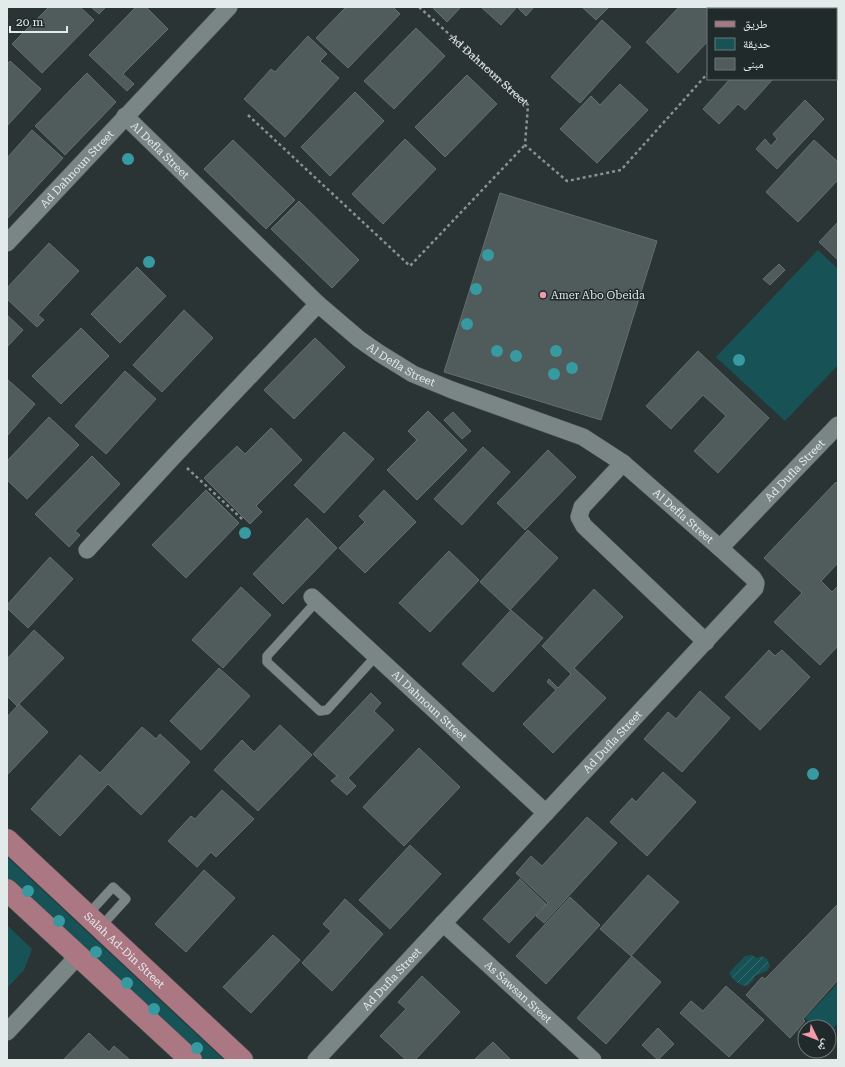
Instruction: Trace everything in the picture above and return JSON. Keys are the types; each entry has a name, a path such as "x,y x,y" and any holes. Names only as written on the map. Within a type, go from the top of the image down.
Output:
{"main road":[{"name":"Salah Ad-Din Street","path":"7,840 242,1060"},
{"path":"7,890 191,1060"}],"street":[{"name":"Ad Dahnoun Street","path":"7,243 229,7"},
{"name":"Al Defla Street","path":"126,116 318,304 359,339 413,374 452,390 583,437 623,463 720,548"},
{"path":"87,550 318,304"},
{"name":"Ad Dufla Street","path":"316,1060 755,588 756,583 753,578 720,548 838,425"},
{"path":"623,463 582,507 579,517 584,526 706,642"},
{"name":"Al Dahnoun Street","path":"315,599 546,813"},
{"name":"As Sawsan Sreet","path":"444,924 593,1060"},
{"path":"7,1032 78,955"}],"lane":[{"path":"315,599 267,656 267,662 320,711 327,710 376,656"},
{"path":"82,911 92,910 114,887 126,899 106,922 107,934"}],"path":[{"name":"Ad Dahnoun Street","path":"419,7 528,105 525,145"},
{"path":"248,115 410,266 525,145 567,181 621,170 707,74"},
{"path":"174,456 242,519"}],"green space":[{"path":"818,250 838,269 838,365 785,421 716,357"},
{"path":"7,857 224,1060 200,1060 7,883"},
{"path":"7,925 32,949 24,970 7,988"},
{"path":"751,955 757,958 762,956 767,959 770,966 767,971 755,976 753,981 747,986 741,985 736,982 729,973 745,956"},
{"path":"838,983 838,1023 837,1024 837,1019 805,1018"}],"building":[{"path":"49,7 80,7 94,20 42,73 12,44"},
{"path":"91,7 106,7 99,14"},
{"path":"136,7 146,7 168,29 123,74 134,84 127,91 89,55"},
{"path":"346,7 393,7 400,14 348,68 316,38"},
{"path":"432,7 459,7 460,8 447,22"},
{"path":"481,7 517,7 501,25"},
{"path":"517,7 534,7 526,16"},
{"path":"582,7 609,7 596,20"},
{"path":"679,7 724,8 707,8 707,42 678,73 646,42"},
{"path":"602,20 631,47 580,103 551,77"},
{"path":"416,28 445,56 394,109 364,81"},
{"path":"308,36 327,54 320,61 339,78 285,137 244,99 271,69 275,72"},
{"path":"10,61 41,89 7,126 7,64"},
{"path":"87,73 116,102 65,155 35,126"},
{"path":"467,75 497,104 445,157 415,127"},
{"path":"729,80 772,80 745,110 738,104 719,124 703,109"},
{"path":"620,84 648,110 597,163 560,129 591,96 600,105"},
{"path":"355,92 384,121 330,176 301,147"},
{"path":"805,100 824,119 777,169 756,149 765,139 771,146 777,139 773,134"},
{"path":"32,130 63,158 7,219 7,158"},
{"path":"405,139 436,169 383,224 352,194"},
{"path":"233,140 295,200 266,229 204,169"},
{"path":"814,140 838,162 838,180 798,222 766,192"},
{"path":"500,193 657,241 601,420 444,372"},
{"path":"299,201 359,260 332,288 271,229"},
{"path":"838,222 838,260 819,242"},
{"path":"49,243 79,271 38,315 44,320 37,327 7,299 7,288"},
{"path":"779,264 785,270 770,285 763,279"},
{"path":"137,267 166,296 120,343 91,314"},
{"path":"184,310 213,338 162,392 133,365"},
{"path":"7,315 23,330 7,347"},
{"path":"81,328 109,356 61,404 32,376"},
{"path":"315,338 345,367 294,419 264,390"},
{"path":"698,351 769,418 718,473 694,451 726,416 703,395 671,429 646,406"},
{"path":"125,371 156,399 106,454 75,426"},
{"path":"7,379 35,404 7,436"},
{"path":"428,411 467,450 417,500 387,470 417,440 408,431"},
{"path":"453,412 471,431 462,439 444,420"},
{"path":"49,417 79,445 27,499 7,480 7,461"},
{"path":"271,428 302,460 256,506 262,512 250,524 204,478 237,446 245,454"},
{"path":"344,432 374,459 324,513 294,485"},
{"path":"483,447 510,472 462,525 434,499"},
{"path":"548,450 576,477 525,530 497,503"},
{"path":"92,456 120,484 75,531 80,535 69,547 35,514"},
{"path":"836,482 838,485 838,563 821,581 832,592 838,586 838,646 820,665 774,622 802,593 764,558"},
{"path":"206,490 239,523 186,578 152,545"},
{"path":"384,490 416,522 365,573 339,548 365,522 359,516"},
{"path":"307,518 337,548 283,604 253,574"},
{"path":"528,530 558,558 510,610 480,582"},
{"path":"449,551 479,580 430,632 399,603"},
{"path":"50,557 73,579 28,628 7,608 7,605"},
{"path":"241,587 271,615 223,668 192,640"},
{"path":"594,589 623,617 574,668 606,698 553,753 523,724 556,690 547,682 549,679 558,688 571,674 542,646"},
{"path":"511,610 543,638 493,692 462,664"},
{"path":"34,630 64,658 17,706 7,696 7,659"},
{"path":"769,650 775,656 782,650 810,677 760,730 725,697"},
{"path":"219,668 250,696 201,750 170,721"},
{"path":"700,691 730,718 682,772 644,739 668,712 676,719"},
{"path":"371,693 381,703 374,711 394,730 348,778 356,786 347,795 331,781 337,776 313,754"},
{"path":"19,704 48,732 7,775 7,717"},
{"path":"280,725 312,755 258,811 214,770 242,740 254,752"},
{"path":"142,727 156,739 160,734 190,762 141,815 108,784 60,836 31,809 80,755 100,773"},
{"path":"419,748 460,787 404,846 363,807"},
{"path":"663,772 696,802 647,856 610,822 632,798 636,802"},
{"path":"222,790 254,819 216,857 211,852 197,867 168,841 191,816 195,819"},
{"path":"587,817 617,843 544,923 536,916 548,903 516,873 531,856 542,866"},
{"path":"410,845 441,874 390,929 359,900"},
{"path":"204,870 235,898 186,952 155,924"},
{"path":"648,875 679,902 631,956 600,929"},
{"path":"520,879 546,904 509,943 483,919"},
{"path":"570,897 600,925 546,984 516,956"},
{"path":"345,899 383,934 332,991 302,963 331,931 323,924"},
{"path":"838,904 838,980 803,1019 797,1019 797,1030 790,1038 746,995 762,977 765,979"},
{"path":"273,935 300,960 251,1013 223,987"},
{"path":"632,956 661,982 606,1044 577,1018"},
{"path":"422,976 460,1012 415,1060 406,1060 380,1036 406,1009 398,1002"},
{"path":"726,986 764,1020 729,1057 680,1013 691,1001 703,1011"},
{"path":"658,1028 674,1044 658,1060 642,1045"},
{"path":"89,1033 109,1052 114,1046 130,1060 63,1060"},
{"path":"493,1042 511,1060 474,1060"}],"place":[{"name":"Amer Abo Obeida","path":"543,295"}]}
